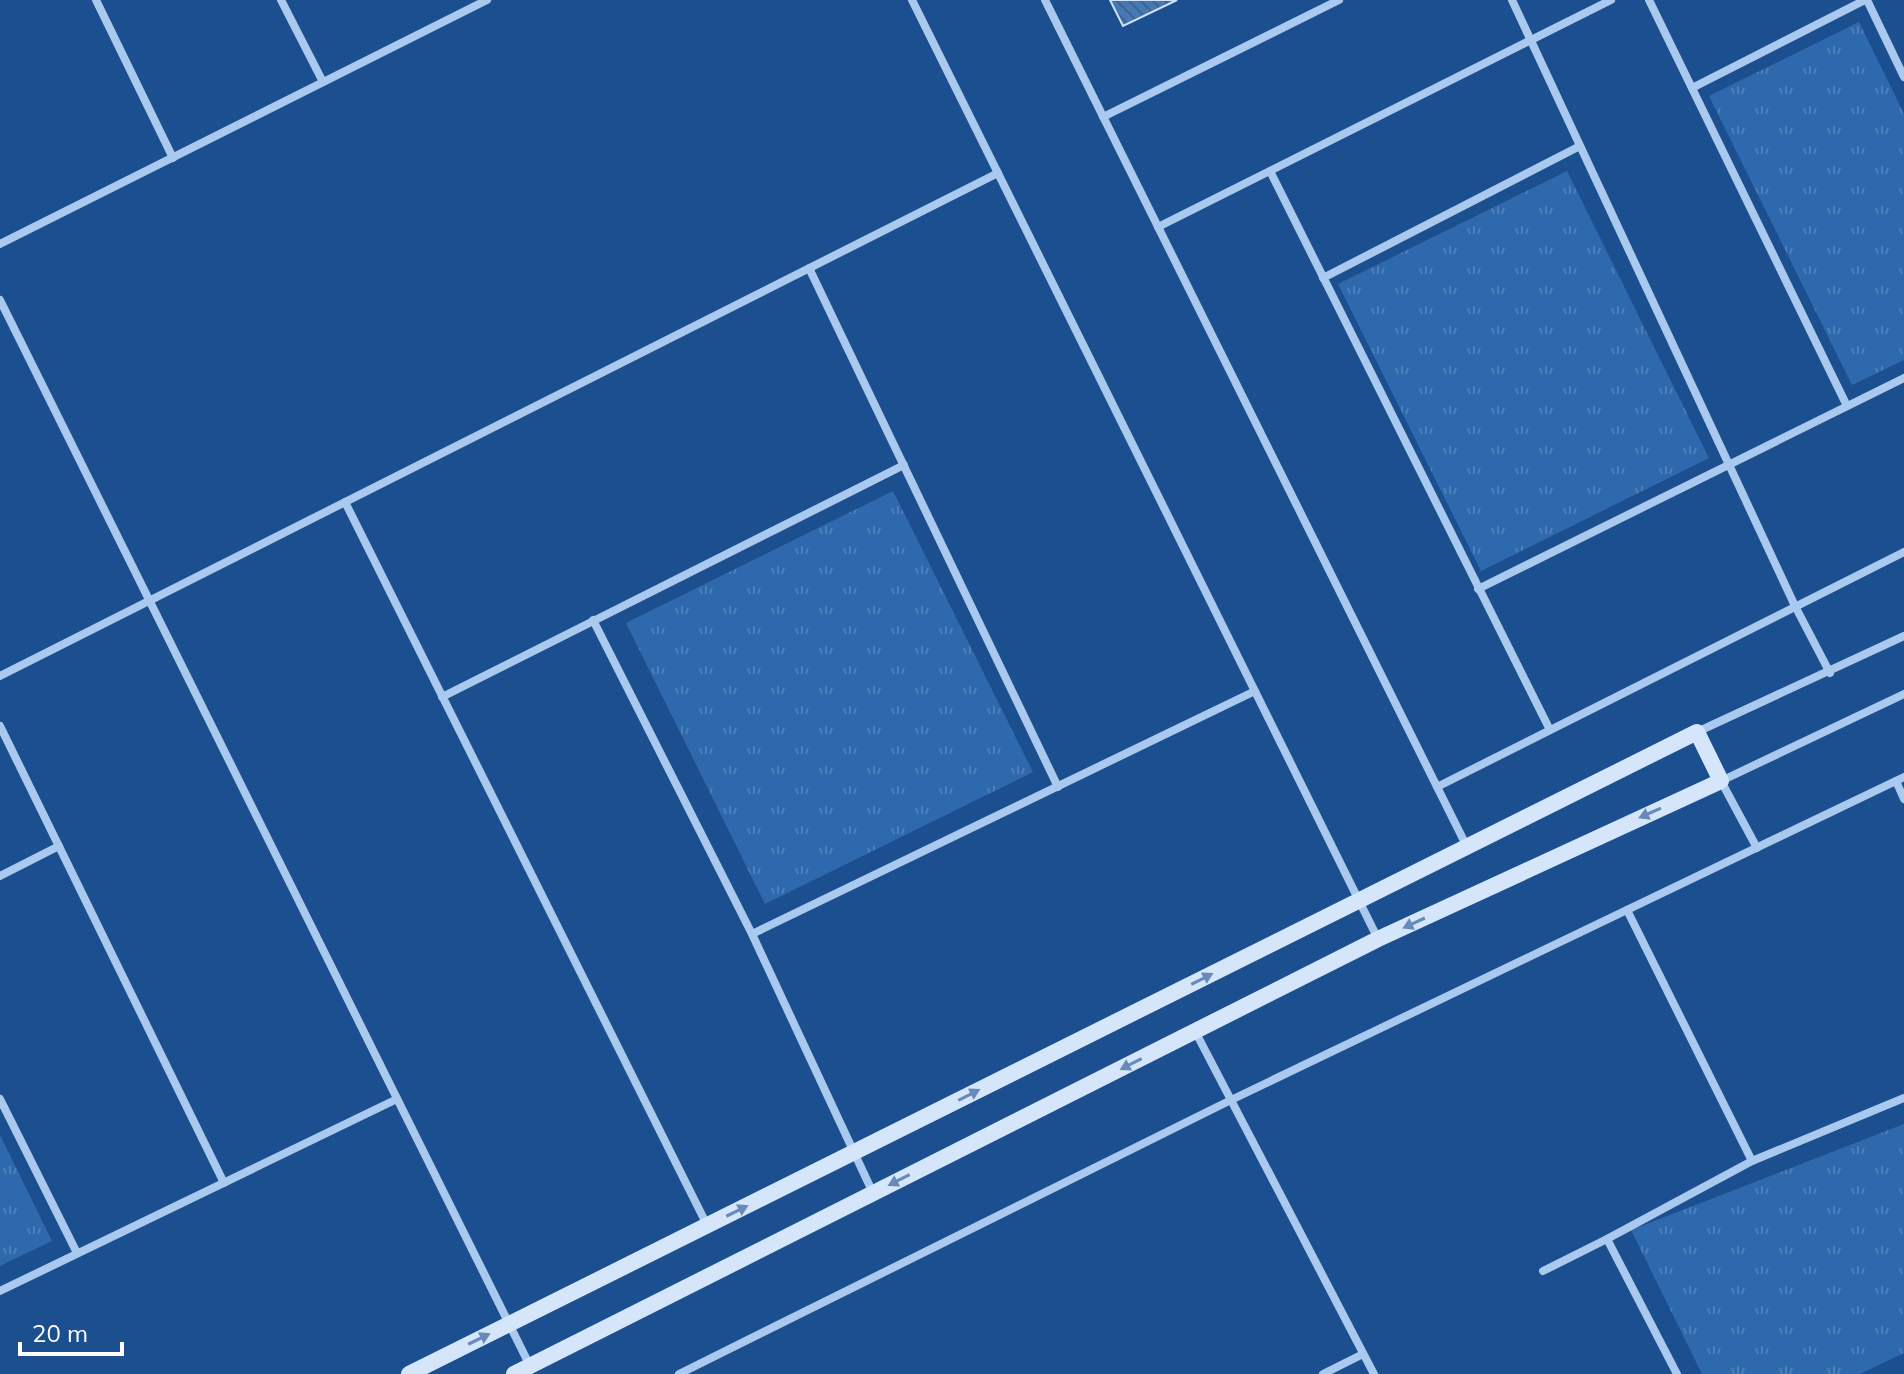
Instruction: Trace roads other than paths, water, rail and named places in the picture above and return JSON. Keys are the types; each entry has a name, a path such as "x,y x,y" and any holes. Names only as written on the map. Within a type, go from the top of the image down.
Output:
{"street":[{"path":"96,0 173,158"},
{"path":"281,0 323,82"},
{"path":"0,244 487,0"},
{"path":"912,0 1378,939"},
{"path":"1045,0 1467,847"},
{"path":"1103,117 1339,0"},
{"path":"1512,0 1795,606 1830,673"},
{"path":"1158,227 1611,0"},
{"path":"1649,0 1847,406"},
{"path":"1692,88 1866,0 1904,77"},
{"path":"1323,278 1580,146"},
{"path":"1270,171 1550,730"},
{"path":"0,676 998,173"},
{"path":"809,268 1058,787"},
{"path":"0,300 530,1366"},
{"path":"1478,589 1904,378"},
{"path":"442,697 904,465"},
{"path":"345,502 707,1225"},
{"path":"1437,787 1904,552"},
{"path":"593,620 752,934 873,1193"},
{"path":"409,1374 1697,732 1830,673 1904,636"},
{"path":"752,934 1255,691"},
{"path":"514,1374 1378,939 1904,694"},
{"path":"0,726 224,1183"},
{"path":"1697,732 1757,848"},
{"path":"679,1374 1231,1100 1900,779 1904,799"},
{"path":"0,876 59,846"},
{"path":"1627,910 1752,1161"},
{"path":"1195,1031 1374,1374"},
{"path":"1543,1271 1752,1161 1904,1098"},
{"path":"0,1099 77,1253"},
{"path":"0,1291 397,1099"},
{"path":"1607,1239 1677,1374"},
{"path":"1323,1374 1363,1354"}]}
